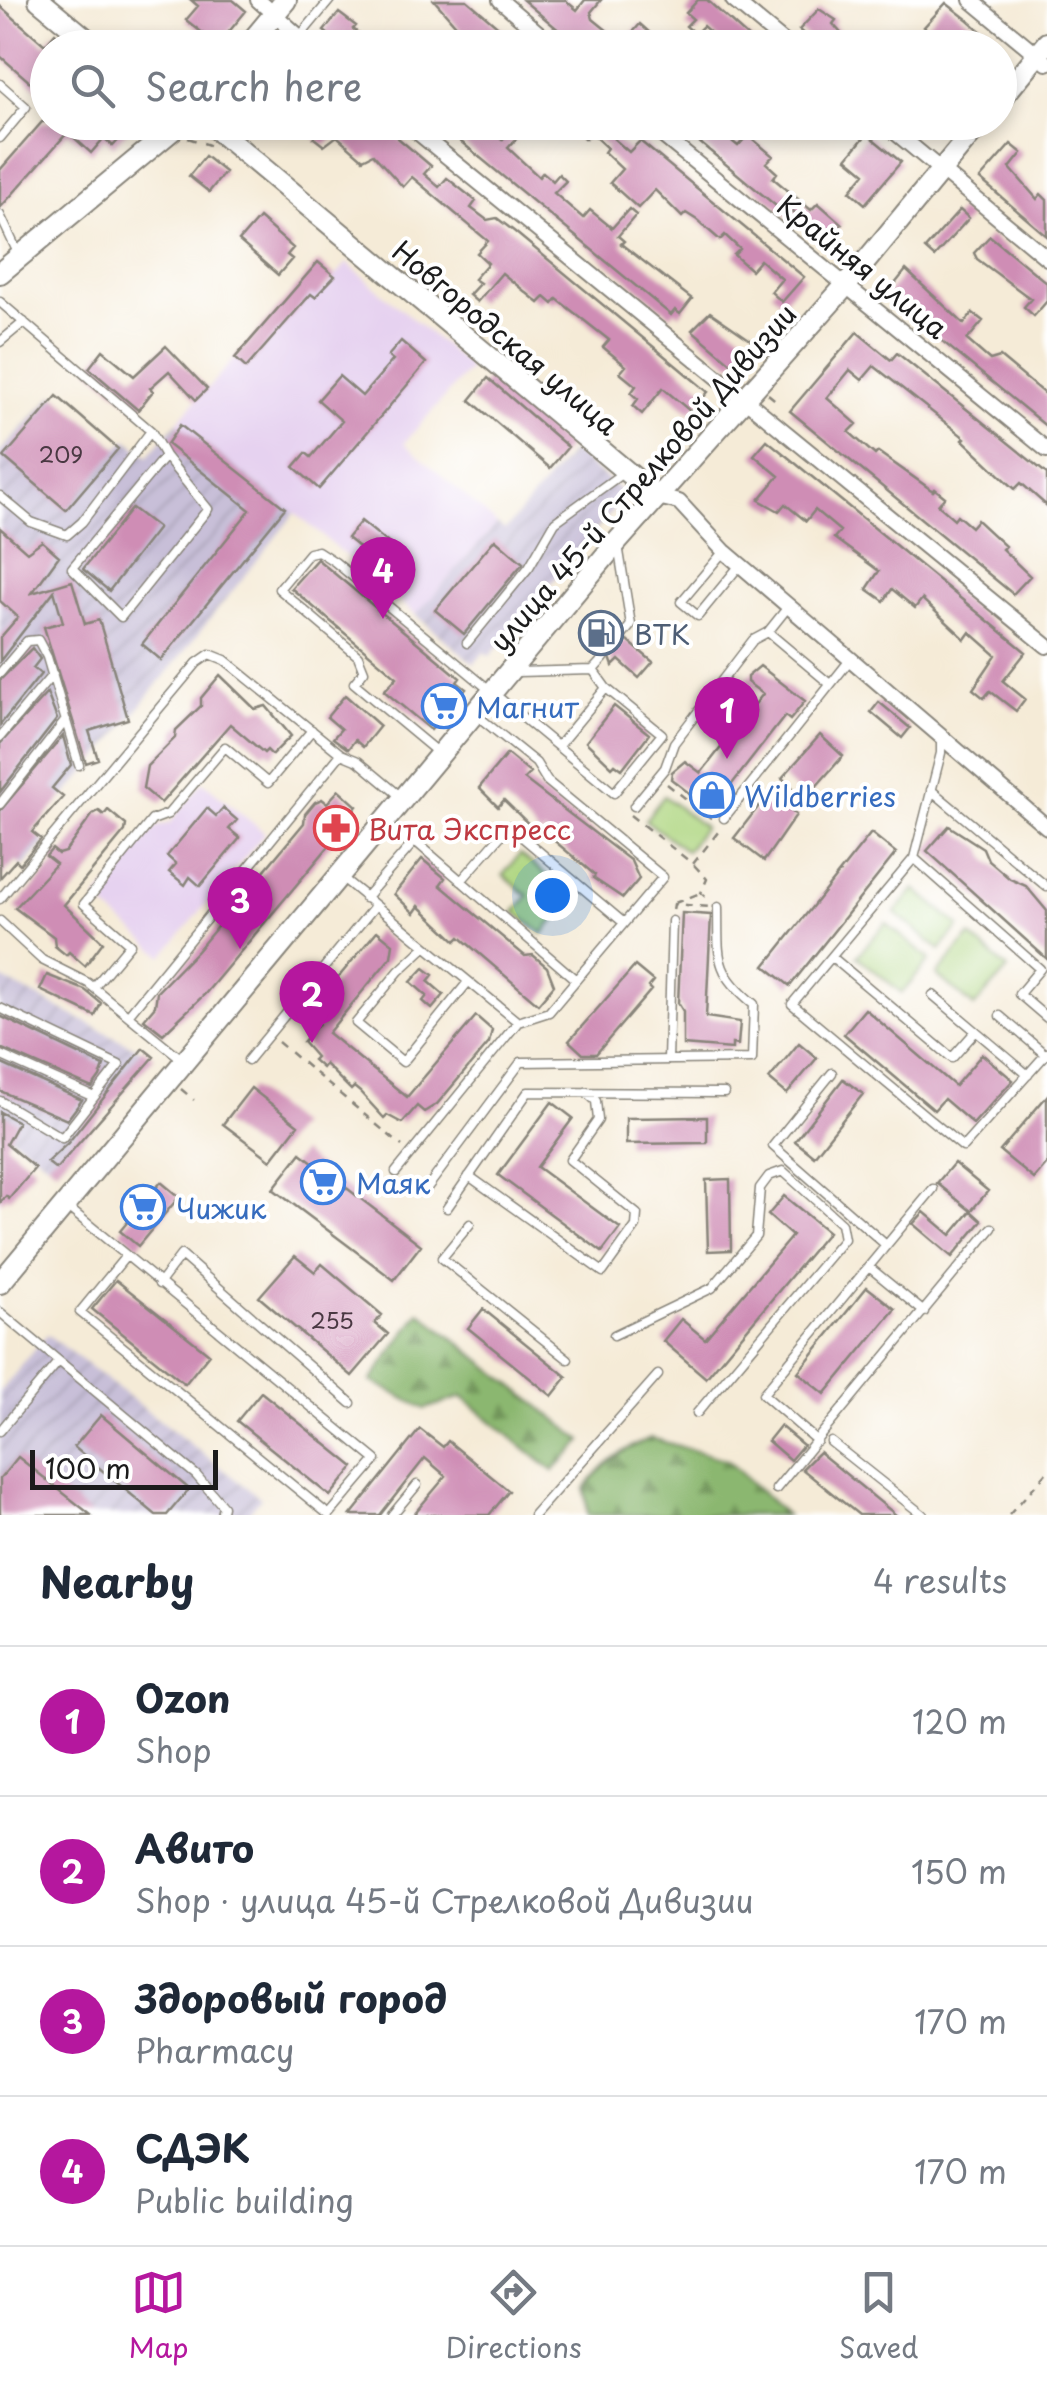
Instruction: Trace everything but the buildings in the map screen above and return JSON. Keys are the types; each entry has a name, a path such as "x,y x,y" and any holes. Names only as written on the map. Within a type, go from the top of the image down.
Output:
{"main road":[{"path":"39,0 75,30"},
{"path":"257,30 273,5"},
{"path":"1017,82 1044,54"},
{"path":"0,273 168,140"},
{"name":"Новгородская улица","path":"227,140 656,497"},
{"name":"улица 45-й Стрелковой Дивизии","path":"0,1283 656,497 847,284 966,140"}],"street":[{"path":"500,0 535,30"},
{"path":"733,0 769,30"},
{"path":"971,0 1012,30"},
{"path":"273,5 288,30"},
{"path":"1017,34 1044,54"},
{"path":"426,140 1047,646"},
{"name":"Крайняя улица","path":"668,140 1047,450"},
{"path":"904,140 1047,258"},
{"name":"Новгородская улица","path":"656,497 678,502 724,551 1047,827"}],"lane":[{"path":"305,30 330,0"},
{"path":"0,84 26,107 0,138"},
{"path":"0,215 20,257"},
{"path":"0,302 151,430 165,456 208,509 121,617 72,568 165,456"},
{"path":"0,342 24,322"},
{"path":"0,496 32,522 67,535 82,522 151,430"},
{"path":"467,643 528,567 554,522 624,472"},
{"path":"618,542 631,625 622,636"},
{"path":"724,551 682,602 698,616 740,565"},
{"path":"440,755 354,684 364,670 358,656 279,590 309,553 318,552 334,562 498,686 558,746 614,792 662,734 606,688 593,670"},
{"path":"634,806 658,777 674,743 753,640 768,632 788,607"},
{"path":"768,632 830,684"},
{"path":"0,673 27,641 38,640 80,764"},
{"path":"0,898 197,663 210,654 225,660 341,754 358,761 404,799"},
{"path":"498,686 526,669 593,670 604,658"},
{"path":"724,818 850,660"},
{"path":"0,737 52,674"},
{"path":"558,746 606,688"},
{"path":"396,1172 518,1022 549,1012 663,877 475,714"},
{"path":"0,804 66,720"},
{"path":"94,987 130,944 84,904 152,820 168,814 224,747 268,783 312,730"},
{"path":"941,738 914,858 792,1004 963,1147 1046,1054 1000,1016"},
{"path":"130,1014 341,754"},
{"path":"931,790 1047,887"},
{"path":"460,881 509,826 624,923"},
{"path":"364,898 414,841 576,980"},
{"path":"914,858 1040,969 1019,994 1047,1018"},
{"path":"340,876 518,1022"},
{"path":"248,1060 374,907"},
{"path":"424,1192 521,1062 752,1059 754,1004 728,983 720,958 718,907"},
{"path":"668,1060 672,921"},
{"path":"0,922 42,960 94,987 130,1014 185,1062"},
{"path":"425,947 399,970 356,1023 403,1062 468,982"},
{"path":"832,956 952,1058 976,1031"},
{"path":"934,995 1028,1075"},
{"path":"0,1008 119,1065 62,1138 0,1101"},
{"path":"0,1055 94,1097"},
{"path":"832,1073 773,1146 886,1245"},
{"path":"447,1208 528,1092 724,1093"},
{"path":"469,1176 603,1272 636,1226 637,1214 570,1160 598,1120 596,1101 586,1092"},
{"path":"614,1335 712,1288 756,1236 760,1188 769,1176 783,1171 841,1222 844,1238 697,1413"},
{"path":"817,1441 763,1394 933,1190"},
{"path":"65,1206 376,1460 329,1515 80,1312 126,1256"},
{"path":"470,1224 442,1258 568,1359"},
{"path":"776,1489 992,1228"},
{"path":"160,1284 181,1255 351,1403"},
{"path":"869,1267 924,1312"},
{"path":"0,1312 196,1475 223,1506 221,1515"},
{"path":"0,1431 58,1362"},
{"path":"534,1515 658,1376"},
{"path":"831,1442 922,1515"},
{"path":"392,1515 417,1485"}],"path":[{"path":"658,777 722,827 693,864"},
{"path":"634,806 628,814 707,878 700,893 674,904"},
{"path":"700,893 718,907"},
{"path":"674,904 718,907"},
{"path":"672,921 674,904"},
{"path":"270,1034 412,1153"},
{"path":"180,1088 194,1100"},
{"path":"1009,1515 1047,1472"}],"shaded area":[{"path":"347,263 470,368 404,443 497,524 416,615 295,513 177,422 235,358 247,367 311,294 324,290"},
{"path":"54,394 118,448 127,439 148,456 177,422 295,513 98,759 33,831 45,843 23,867 16,861 0,878 0,452"},
{"path":"572,451 626,495 490,656 484,652 474,664 416,615 497,524 505,530"},
{"path":"203,782 265,833 163,956 96,900 156,827 170,823"},
{"path":"0,978 154,1057 56,1169 0,1129"},
{"path":"47,1334 261,1498 246,1515 0,1515 0,1392"}],"green space":[{"path":"664,796 704,827 686,851 645,820"},
{"path":"520,854 551,879 534,903 556,878 576,894 543,934 515,912 528,896 503,875"},
{"path":"915,889 960,926 940,950 895,913"},
{"path":"886,923 930,960 902,993 857,956"},
{"path":"970,936 1008,969 974,1007 937,975"},
{"path":"420,1312 583,1441 553,1471 462,1397 425,1409 371,1381"},
{"path":"651,1438 727,1460 786,1515 588,1515 585,1489 598,1472 631,1447"}],"place":[{"name":"СДЭК","path":"383,619"},
{"name":"ВТК","path":"601,633"},
{"name":"Магнит","path":"444,706"},
{"name":"Ozon","path":"727,759"},
{"name":"Wildberries","path":"712,795"},
{"name":"Вита Экспресс","path":"336,828"},
{"name":"Здоровый город","path":"240,949"},
{"name":"Авито","path":"312,1043"},
{"name":"Маяк","path":"323,1182"},
{"name":"Чижик","path":"143,1207"}]}
